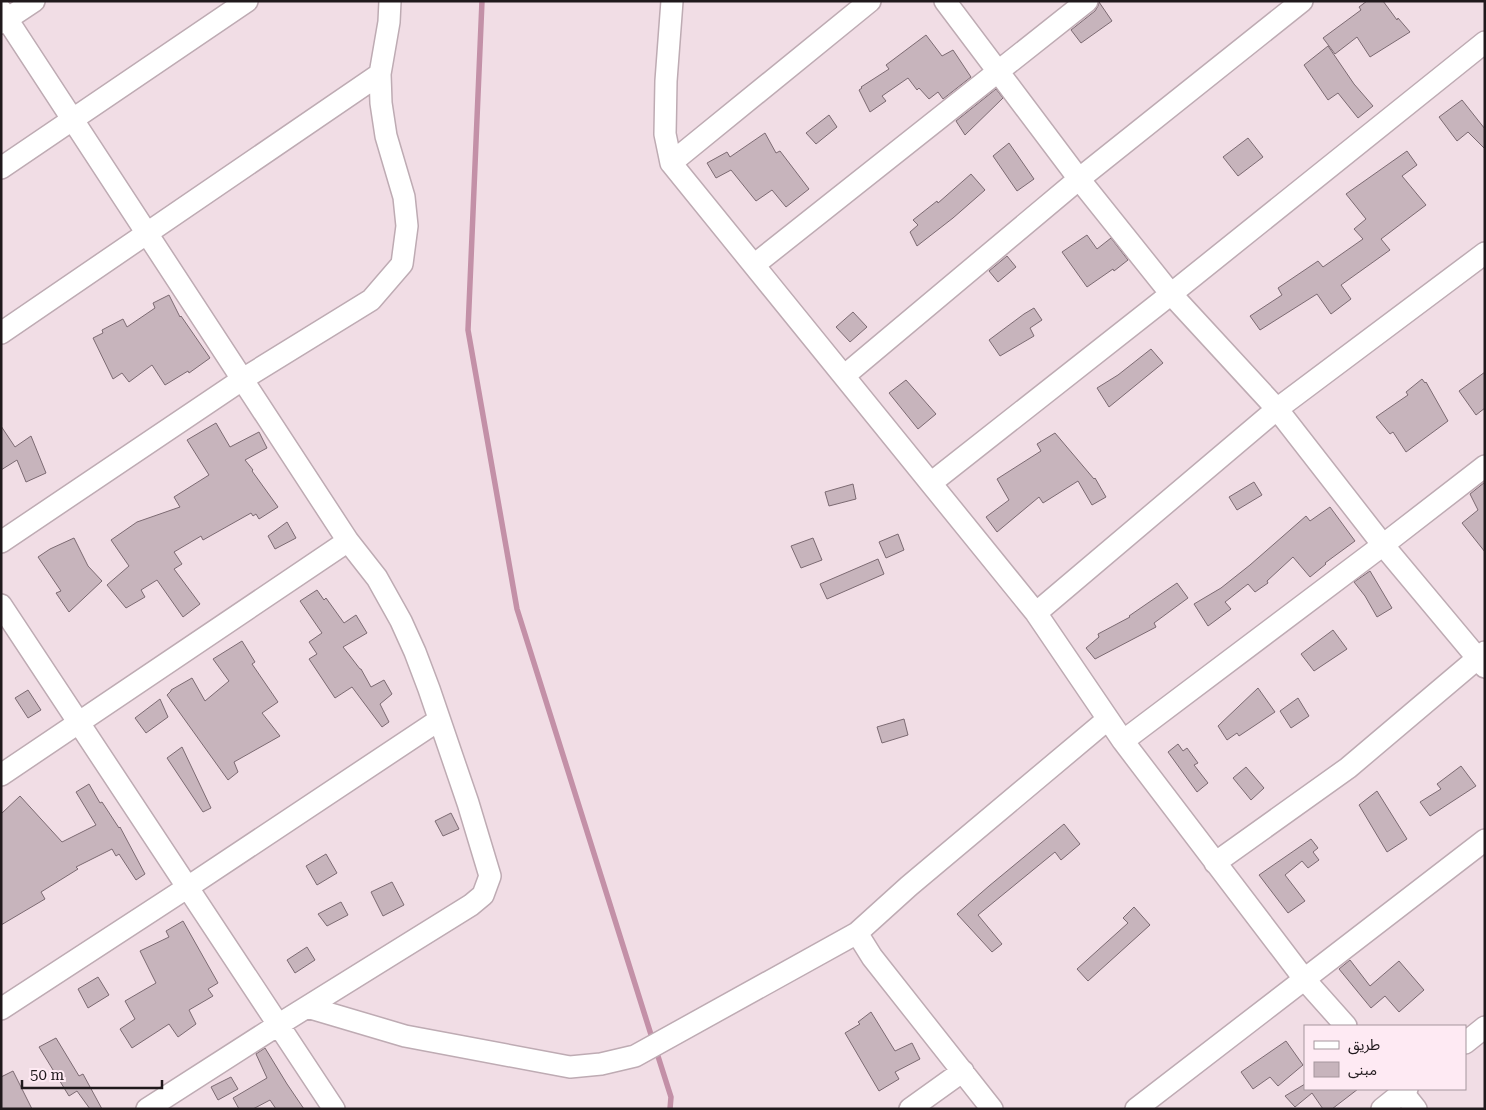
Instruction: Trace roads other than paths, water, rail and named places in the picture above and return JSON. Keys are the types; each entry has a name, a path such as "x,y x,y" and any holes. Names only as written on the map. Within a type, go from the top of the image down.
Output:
{"street":[{"path":"34,1 3,18 73,119 348,540 377,578 401,621 415,652 468,803 490,876 482,895 471,905 147,1109"},
{"path":"1,168 247,1"},
{"path":"1,542 243,379 371,300 402,264 407,226 404,197 386,136 381,103 380,74 389,22 390,1"},
{"path":"672,1 666,81 665,134 671,163 1036,613 1123,741 1305,980 1345,1025"},
{"path":"671,163 870,1"},
{"path":"945,1 1079,179 1171,294 1277,409 1383,545 1482,659 1348,768 1215,863"},
{"path":"754,265 1087,1"},
{"path":"844,376 1079,179 1302,1"},
{"path":"931,483 1171,294 1485,42"},
{"path":"1,333 380,74"},
{"path":"1036,613 1277,409 1485,253"},
{"path":"1123,741 1485,466"},
{"path":"1,775 348,540"},
{"path":"1,606 334,1109"},
{"path":"307,1007 405,1036 570,1067 601,1064 635,1056 857,933 909,886 1108,718"},
{"path":"1,1010 188,888 439,720"},
{"path":"1136,1109 1485,840"},
{"path":"857,933 872,957 992,1109"},
{"path":"1466,1042 1485,1027"},
{"path":"910,1109 963,1071"},
{"path":"1382,1109 1404,1090 1416,1109"}],"waterway":[{"path":"482,1 468,330 517,609 653,1041"},
{"path":"656,1050 671,1097 670,1109"}]}
